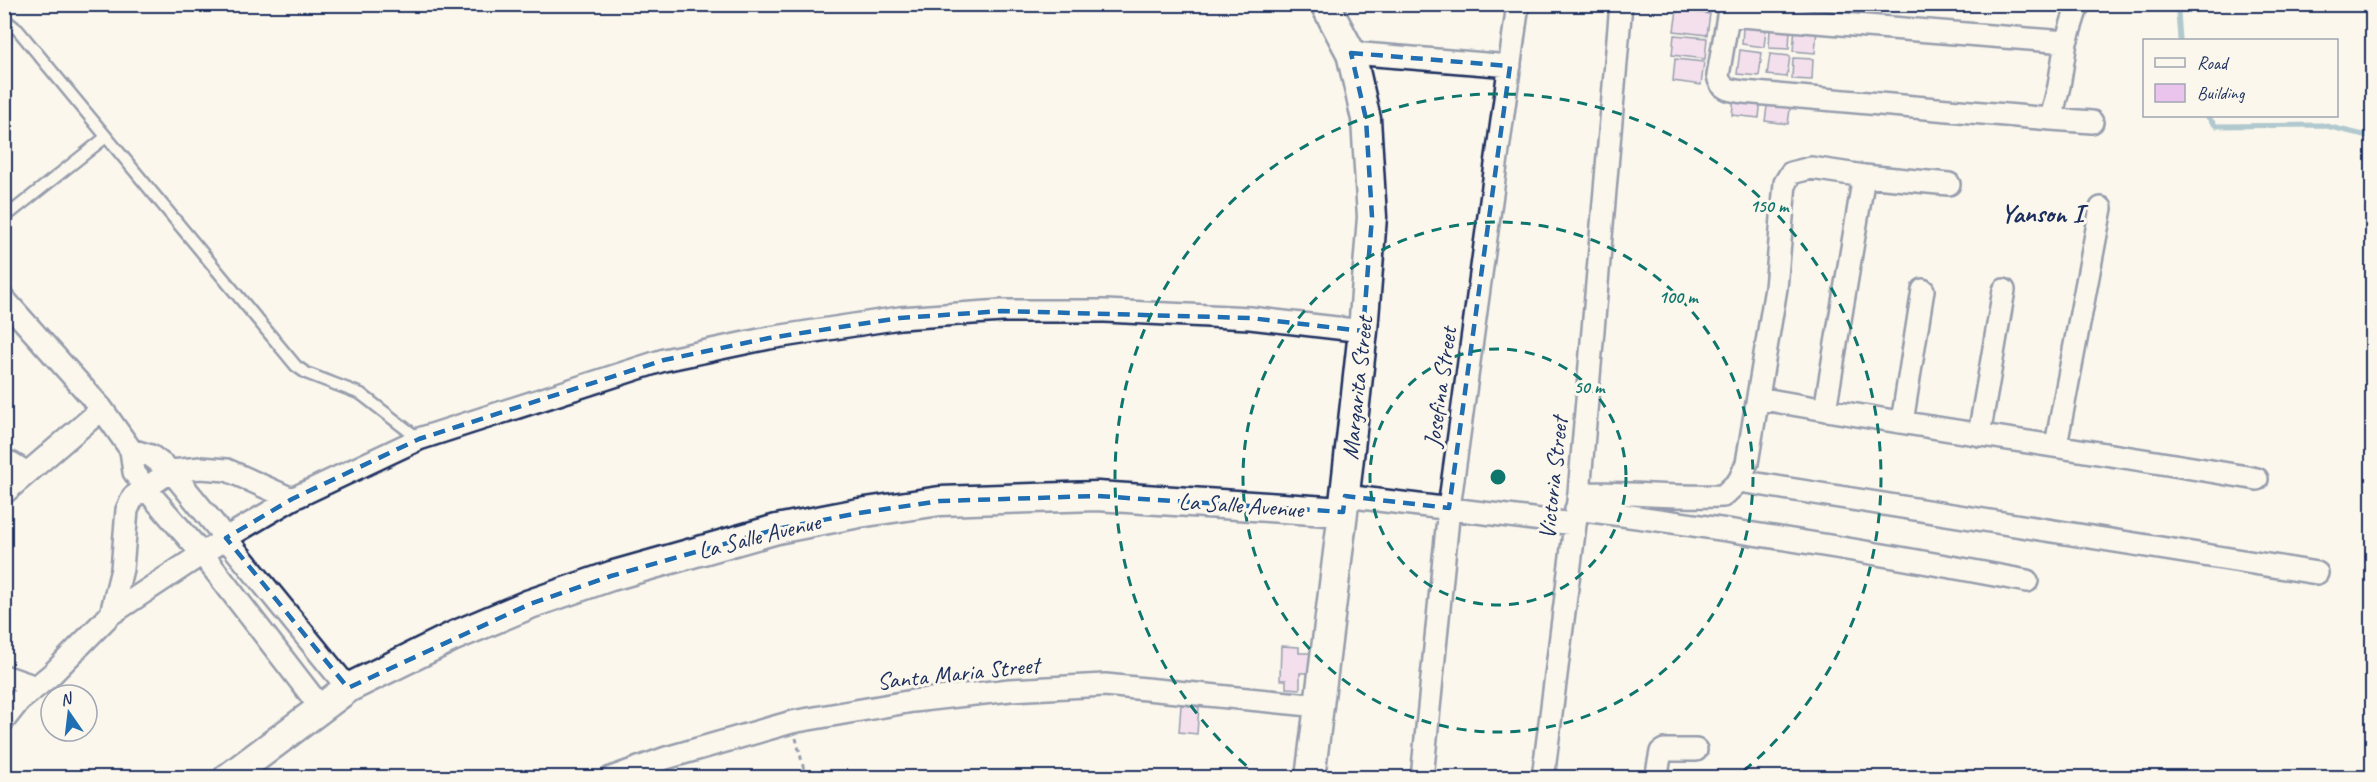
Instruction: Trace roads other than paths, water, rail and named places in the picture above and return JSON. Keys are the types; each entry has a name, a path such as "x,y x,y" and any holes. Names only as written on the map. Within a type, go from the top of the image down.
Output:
{"street":[{"name":"Margarita Street","path":"1310,777 1344,504 1363,331 1372,217 1366,119 1350,53 1325,4"},
{"name":"Josefina Street","path":"1422,777 1449,508 1518,4"},
{"name":"Victoria Street","path":"1543,777 1576,509 1621,4"},
{"path":"2051,119 2066,42 2078,4"},
{"path":"2066,42 1729,10 1718,76 1724,88 1743,92 2092,122"},
{"path":"1350,53 1510,66"},
{"path":"1576,509 1621,493 1723,496 1739,481 1748,462 1776,288 1785,183 1791,173 1811,168 1864,176 1949,184"},
{"path":"1825,410 1864,176"},
{"path":"2056,445 2101,208"},
{"path":"1902,422 1923,290"},
{"path":"1979,435 2004,290"},
{"path":"4,299 102,409 131,450 134,472 145,488 203,555 321,708"},
{"path":"4,720 18,701 36,687 111,614 226,538 292,499 419,439 664,360 769,338 900,318 1002,311 1104,311 1250,318 1363,331"},
{"path":"1758,398 2257,479"},
{"path":"4,493 102,409"},
{"path":"131,450 151,456 171,471 348,688"},
{"path":"4,464 11,463 27,473"},
{"path":"111,614 122,569 127,510 133,497 171,471 201,468 227,470 292,499"},
{"path":"1739,481 2317,573"},
{"name":"La Salle Avenue","path":"228,777 348,688 465,632 530,604 601,580 777,529 859,513 940,501 1097,496 1344,504"},
{"path":"1344,504 1576,509 1890,556 2027,581"},
{"path":"4,676 36,687"},
{"name":"Santa Maria Street","path":"611,777 666,758 792,722 934,699 1010,690 1105,685 1320,706"},
{"path":"1656,777 1659,760 1664,750 1696,750"}],"lane":[{"path":"4,19 18,30 296,366 306,373 361,394 419,439"},
{"path":"4,218 106,136"}],"waterway":[{"path":"2180,39 2178,12 2184,4"},
{"path":"2208,117 2216,126 2322,125 2372,137"}],"district":[{"name":"Yanson I","path":"2042,213"}]}
